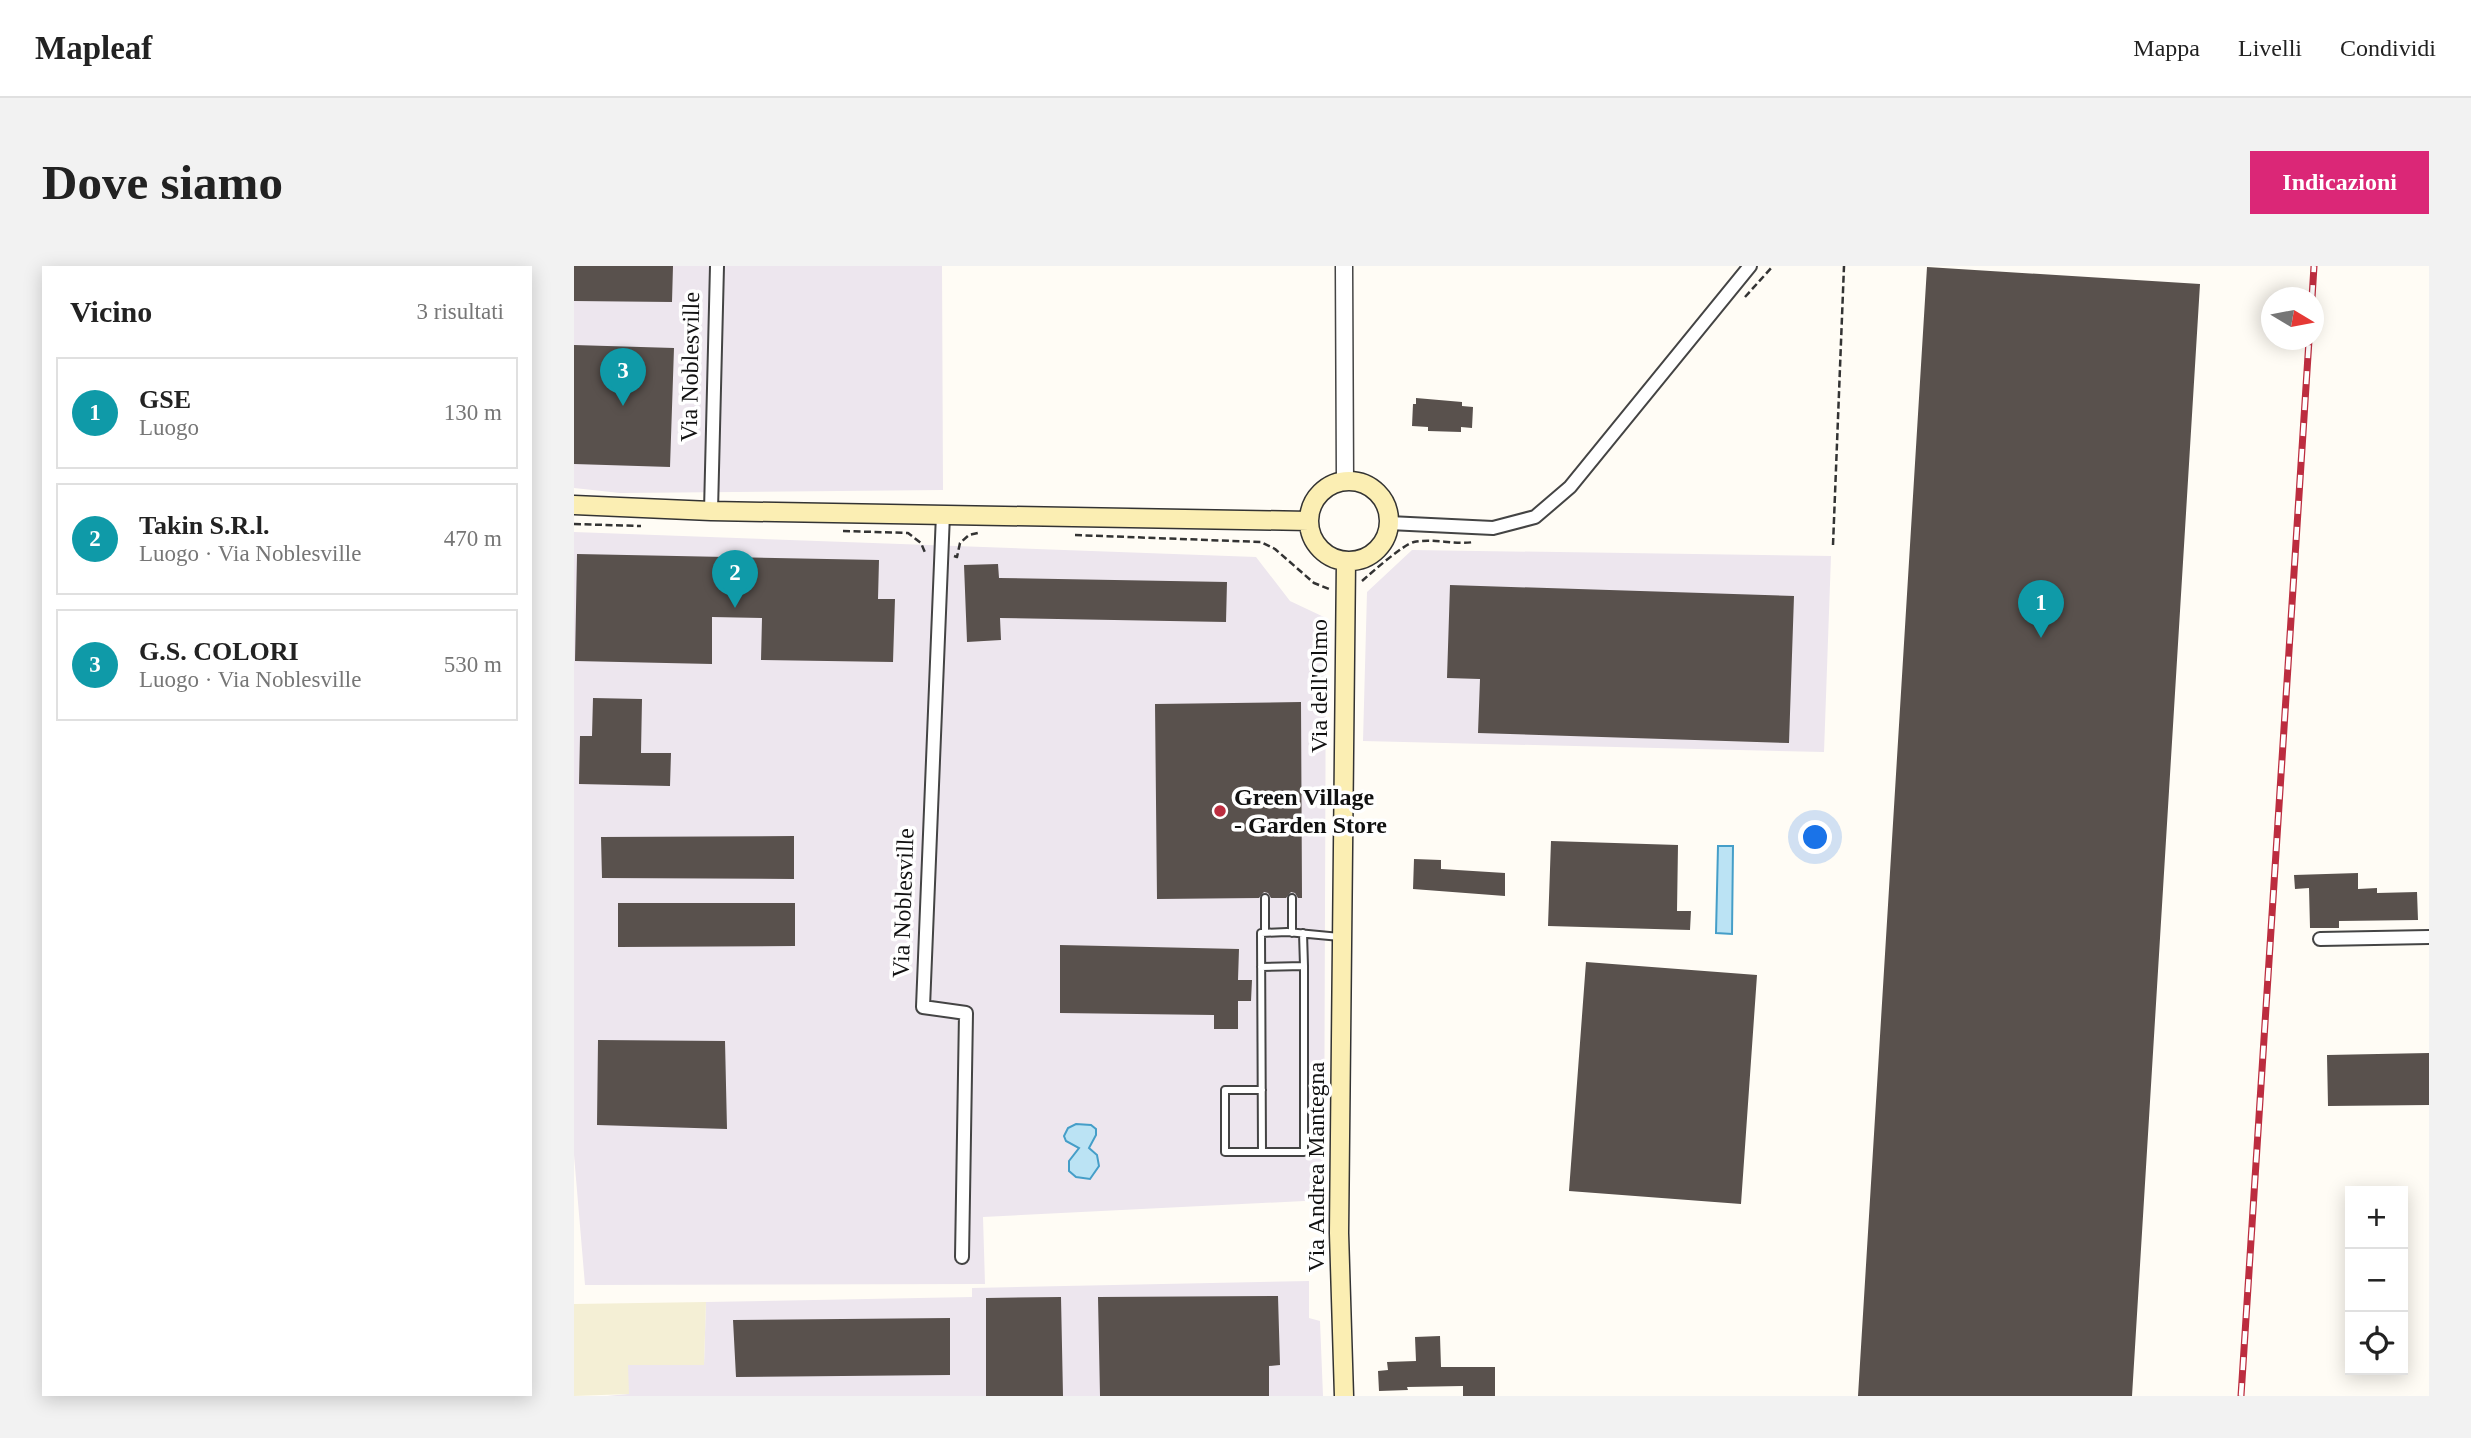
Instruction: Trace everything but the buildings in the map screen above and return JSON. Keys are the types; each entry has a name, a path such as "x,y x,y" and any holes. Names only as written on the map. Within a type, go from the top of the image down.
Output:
{"main road":[{"path":"1345,481 1362,483 1377,492 1386,506 1389,523 1385,539 1375,551 1361,559 1346,561 1329,556 1323,551 1313,538 1309,521 1310,512 1319,494 1335,483 1345,481"},
{"path":"575,504 711,511 1309,521"},
{"name":"Via dell'Olmo","path":"1342,938 1346,561"},
{"name":"Via Andrea Mantegna","path":"1342,938 1339,1233 1344,1396"}],"street":[{"name":"Via Noblesville","path":"711,511 717,266"},
{"path":"1345,481 1344,273 1352,266"},
{"path":"1389,523 1493,528 1535,517 1570,486 1750,266"},
{"name":"Via Noblesville","path":"943,514 923,1007 966,1013 962,1257"},
{"path":"2320,939 2429,937"}],"lane":[{"path":"1265,898 1265,933"},
{"path":"1292,898 1292,933"},
{"path":"1262,1152 1261,933 1303,933 1342,938"},
{"path":"1262,1090 1225,1090 1226,1152 1304,1152 1303,933"},
{"path":"1261,967 1304,966"}],"path":[{"path":"1833,545 1844,266"},
{"path":"957,557 960,543 969,535 983,532"},
{"path":"1067,535 1261,542 1275,549 1314,583 1329,588 1331,594"}],"shaded area":[{"path":"574,266 942,266 943,490 620,493 574,488"},
{"path":"574,532 1256,557 1290,601 1326,618 1324,1200 983,1217 985,1284 585,1285 574,1155"},
{"path":"1412,550 1831,556 1824,752 1363,741 1367,592"},
{"path":"1309,1281 1309,1318 1320,1321 1323,1396 607,1396 628,1394 627,1365 704,1364 706,1302 972,1297 972,1288"},
{"path":"706,1302 704,1365 628,1365 629,1394 574,1396 574,1304"}],"water":[{"path":"1718,846 1733,846 1732,934 1716,933"},
{"path":"1076,1124 1091,1125 1096,1129 1089,1148 1097,1155 1099,1166 1090,1179 1076,1177 1069,1171 1069,1161 1079,1148 1066,1141 1064,1136 1068,1128"}],"railway":[{"path":"2313,287 2314,266"},
{"path":"2241,1396 2308,350"}],"place":[{"name":"G.S. COLORI","path":"623,406"},
{"name":"Takin S.R.l.","path":"735,608"},
{"name":"GSE","path":"2041,638"},
{"name":"Green Village - Garden Store","path":"1220,811"}]}
